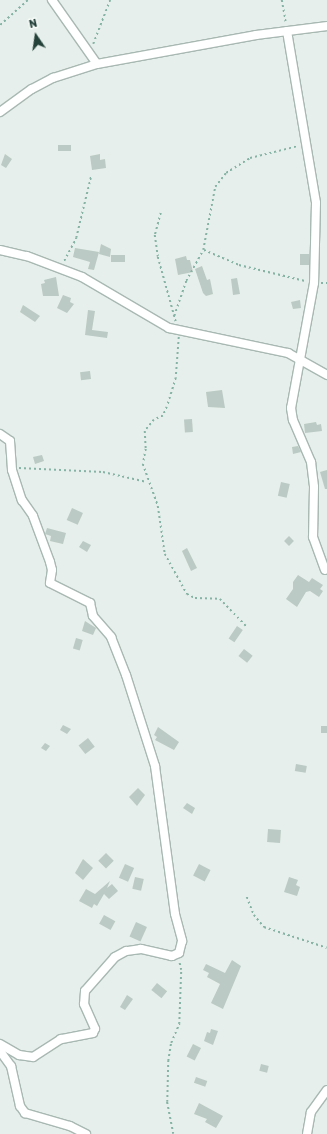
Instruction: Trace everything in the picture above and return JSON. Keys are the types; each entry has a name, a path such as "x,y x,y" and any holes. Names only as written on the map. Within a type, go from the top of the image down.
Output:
{"street":[{"path":"52,0 90,51 97,64"},
{"path":"0,112 32,89 53,78 97,64 152,52 327,26"},
{"path":"287,31 304,145 316,204 314,283 302,359 292,408 293,420 311,462 313,537 325,570"},
{"path":"0,250 82,276 153,319 180,331 288,353 302,359 327,375"},
{"path":"0,434 10,441 12,464 22,500 33,516 50,562 52,570 50,583 88,601 93,616 111,637 126,675 155,766 174,914 182,941 181,950 176,955 169,956 141,949 126,951 115,957 85,991 84,1004 95,1029 93,1033 60,1039 33,1057 19,1055 0,1044"},
{"path":"0,1051 11,1066 20,1106 25,1113 70,1126 86,1134"},
{"path":"307,1134 311,1112 327,1090"}],"path":[{"path":"0,25 28,0"},
{"path":"90,51 110,0"},
{"path":"282,0 287,31"},
{"path":"174,316 186,281 203,250 215,187 226,173 250,158 304,145"},
{"path":"60,268 76,238 91,176"},
{"path":"160,212 155,235 158,257 174,316 180,331 176,378 163,416 154,420 144,434 146,449 143,464 147,482 158,506 165,554 188,594 194,598 220,599 248,626"},
{"path":"203,250 238,264 314,283"},
{"path":"12,464 24,469 103,472 147,482"},
{"path":"247,897 254,915 264,927 327,948"},
{"path":"172,1134 167,1102 168,1061 171,1043 179,1024 181,970 176,955"}],"building":[{"path":"58,145 71,145 71,151 58,151"},
{"path":"5,154 12,159 6,168 1,165"},
{"path":"100,154 100,160 105,159 106,168 92,170 90,156"},
{"path":"101,244 111,249 110,257 99,254"},
{"path":"75,248 99,252 94,270 88,269 90,262 73,257"},
{"path":"300,254 309,254 309,265 300,265"},
{"path":"111,255 125,255 125,262 111,262"},
{"path":"186,256 187,260 190,260 193,272 178,275 175,259"},
{"path":"202,266 207,280 210,279 213,294 206,296 203,293 195,269"},
{"path":"56,277 59,296 43,296 41,284 45,283 44,280"},
{"path":"237,278 240,294 233,295 231,279"},
{"path":"63,295 71,298 70,302 74,304 67,313 57,308"},
{"path":"300,300 301,308 293,309 291,302"},
{"path":"23,305 40,316 35,322 20,312"},
{"path":"88,310 95,311 92,330 108,332 107,338 85,335"},
{"path":"90,371 91,379 81,380 80,372"},
{"path":"222,390 225,408 208,407 206,392"},
{"path":"192,419 193,432 185,433 184,420"},
{"path":"316,422 317,425 321,424 322,431 305,433 304,424"},
{"path":"298,446 301,452 293,454 292,447"},
{"path":"42,455 44,461 35,464 33,457"},
{"path":"327,470 327,489 325,489 320,472"},
{"path":"281,482 290,484 287,498 278,496"},
{"path":"72,508 83,513 78,525 67,520"},
{"path":"47,528 66,533 63,544 50,541 51,536 45,534"},
{"path":"289,536 294,541 289,546 284,541"},
{"path":"83,541 91,545 87,552 79,547"},
{"path":"187,548 197,568 191,571 182,551"},
{"path":"298,575 309,582 312,578 323,585 320,589 323,591 319,597 310,591 306,592 297,607 286,599 293,589 293,582"},
{"path":"85,621 96,628 93,635 82,631"},
{"path":"237,626 243,630 234,642 229,638"},
{"path":"76,638 83,640 80,651 73,649"},
{"path":"244,649 253,656 247,663 238,656"},
{"path":"63,725 71,729 67,734 60,730"},
{"path":"321,726 327,726 327,733 321,733"},
{"path":"158,727 179,742 174,750 155,740 157,737 154,735"},
{"path":"88,738 95,747 85,754 79,745"},
{"path":"45,743 50,746 46,751 41,748"},
{"path":"296,764 307,766 306,773 295,771"},
{"path":"138,788 145,795 137,806 129,797"},
{"path":"187,803 195,808 192,814 183,808"},
{"path":"268,829 281,830 280,843 267,842"},
{"path":"106,853 114,861 106,869 98,861"},
{"path":"83,859 93,868 83,880 75,873"},
{"path":"125,864 134,868 128,882 119,878"},
{"path":"199,864 211,870 205,881 193,876"},
{"path":"135,877 144,879 141,891 132,889"},
{"path":"289,877 298,880 296,885 300,887 297,896 284,892"},
{"path":"110,881 107,888 112,884 118,891 109,899 104,894 97,906 94,904 92,908 79,901 86,889 95,894"},
{"path":"104,915 115,921 111,930 99,924"},
{"path":"136,922 147,927 140,941 129,937"},
{"path":"232,960 241,966 223,1009 211,1003 220,984 207,977 209,973 203,970 206,964 225,973"},
{"path":"157,983 167,991 161,998 151,990"},
{"path":"127,995 133,999 125,1010 120,1007"},
{"path":"211,1029 218,1031 213,1045 204,1041 207,1032 210,1033"},
{"path":"193,1044 201,1048 195,1061 187,1056"},
{"path":"261,1064 269,1066 267,1073 259,1071"},
{"path":"196,1077 207,1081 205,1087 194,1083"},
{"path":"199,1103 223,1116 216,1128 205,1122 207,1119 194,1114"}]}
